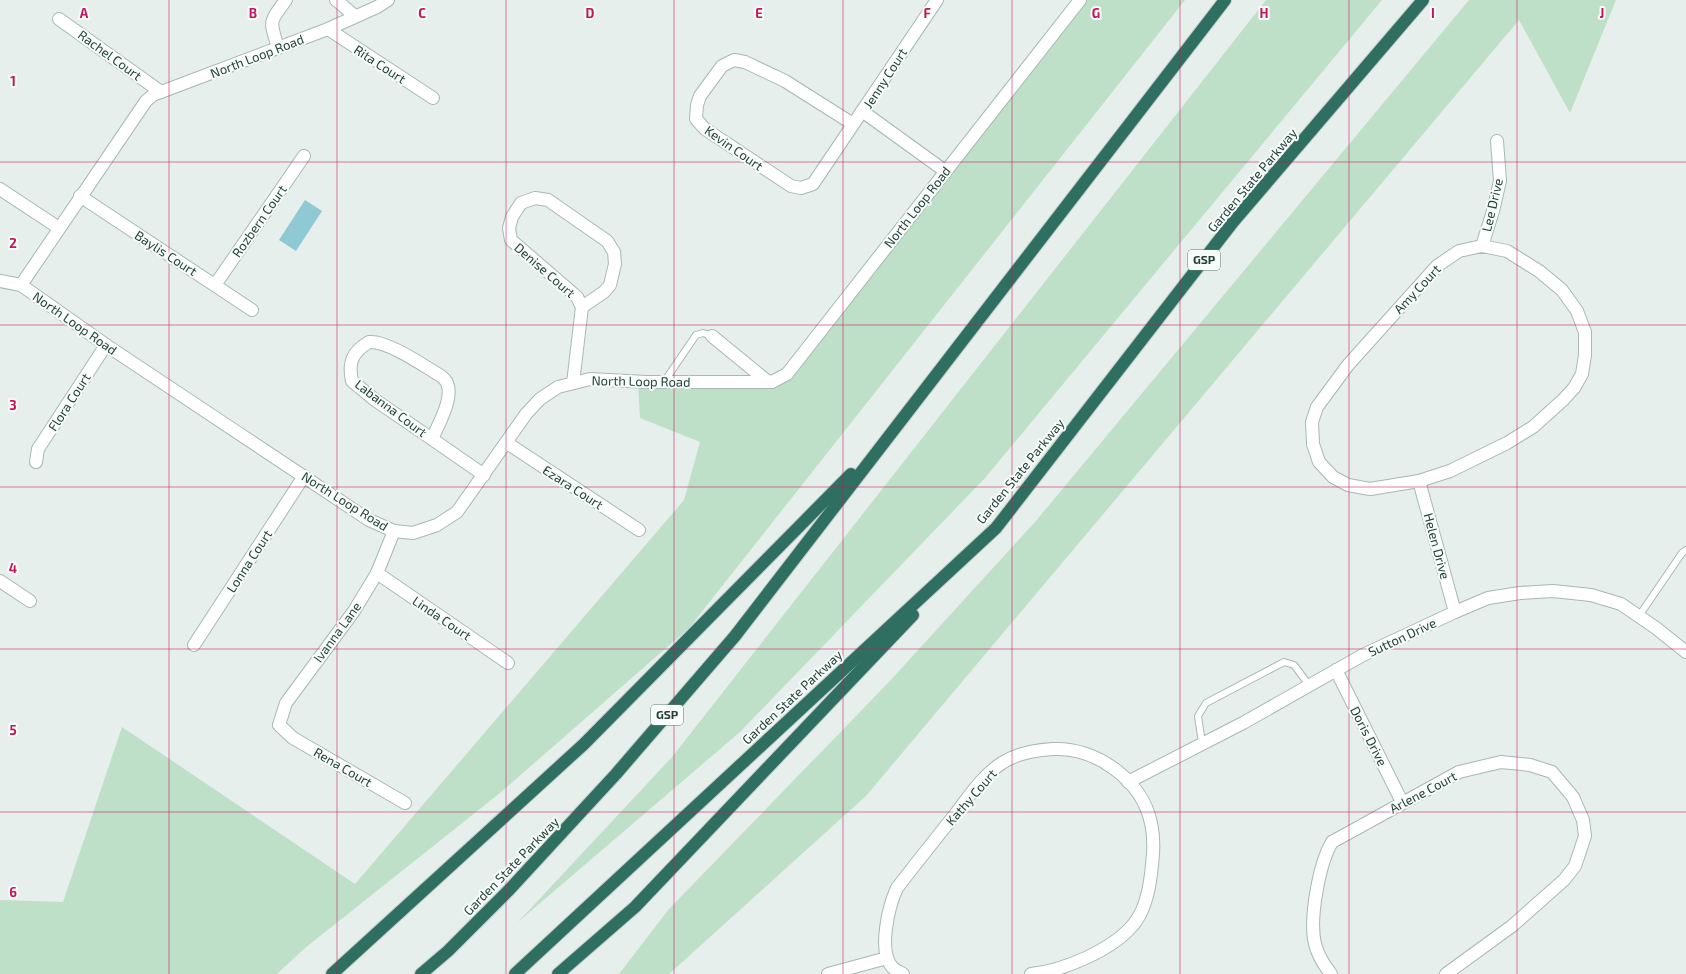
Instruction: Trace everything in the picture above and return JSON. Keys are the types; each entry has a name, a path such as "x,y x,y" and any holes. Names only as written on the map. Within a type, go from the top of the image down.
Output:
{"highway":[{"name":"Garden State Parkway","path":"422,974 448,951 510,889 616,774 735,636 1225,0"},
{"name":"Garden State Parkway","path":"515,974 996,528 1233,222 1423,0"},
{"path":"332,974 584,744 888,436"},
{"path":"558,974 634,907 996,528"}],"street":[{"path":"278,48 271,24 272,19 286,0"},
{"path":"336,0 355,16"},
{"name":"North Loop Road","path":"388,0 378,7 328,29 153,95 146,101 80,196 21,285 106,345 369,520 394,531 413,533 437,525 457,512 526,414 540,399 558,387 590,378 664,382 772,382 787,374 1080,0"},
{"name":"Jenny Court","path":"937,0 862,111 945,171"},
{"name":"Rachel Court","path":"59,19 161,92"},
{"name":"Rita Court","path":"328,29 433,98"},
{"name":"Kevin Court","path":"854,124 785,81 745,62 734,60 722,66 700,96 697,105 696,119 705,129 791,186 802,188 813,184 854,124 862,111"},
{"name":"Lee Drive","path":"1482,246 1493,211 1500,180 1497,141"},
{"name":"Rozbern Court","path":"215,285 304,156"},
{"path":"0,189 59,228"},
{"name":"Baylis Court","path":"80,196 252,310"},
{"name":"Denise Court","path":"573,383 582,307 577,297 511,240 508,228 512,217 521,203 535,198 548,200 607,241 614,252 615,264 610,285 604,292 582,307"},
{"name":"Amy Court","path":"1482,246 1506,251 1540,271 1562,290 1577,311 1585,332 1585,355 1582,374 1574,388 1563,400 1533,427 1507,443 1450,471 1419,481 1370,489 1348,484 1333,477 1319,462 1313,444 1312,422 1317,407 1348,365 1437,266 1458,251 1482,246"},
{"path":"0,281 21,285"},
{"path":"712,336 767,381 772,382"},
{"name":"Labanna Court","path":"432,439 445,411 448,399 447,383 441,376 386,344 369,342 359,348 354,356 350,369 352,381 375,400 484,475"},
{"name":"Flora Court","path":"36,462 38,449 106,345"},
{"name":"Ezara Court","path":"507,443 639,530"},
{"name":"Lonna Court","path":"194,645 304,476"},
{"name":"Helen Drive","path":"1419,481 1455,612"},
{"name":"Ivanna Lane","path":"284,729 279,725 286,703 354,611 377,573 394,531"},
{"name":"Linda Court","path":"377,573 508,662"},
{"path":"0,581 30,601"},
{"name":"Sutton Drive","path":"1128,782 1243,723 1363,655 1488,598 1520,593 1553,592 1591,595 1622,604 1686,652"},
{"name":"Doris Drive","path":"1336,670 1402,802"},
{"name":"Rena Court","path":"284,729 293,738 405,803"},
{"name":"Kathy Court","path":"887,958 884,941 892,898 897,888 983,779 1002,762 1033,750 1066,748 1092,755 1115,769 1140,795 1151,823 1154,850 1149,888 1140,913 1133,925 1115,940 1081,960 1042,973 1031,974"},
{"name":"Arlene Court","path":"1331,974 1323,964 1315,944 1314,928 1316,892 1326,852 1332,842 1402,802 1459,772 1501,762 1530,765 1552,772 1573,797 1583,820 1585,836 1575,866 1564,880 1512,926 1446,974"},
{"path":"828,974 887,958 893,968 904,974"}],"lane":[{"path":"664,382 696,335 703,333 712,336"},
{"path":"1639,616 1682,553 1686,550"},
{"path":"1202,743 1198,716 1206,703 1284,662 1294,665 1309,685"}],"green space":[{"path":"1082,0 1185,0 689,628 500,793 305,948 277,974 0,974 0,900 63,902 122,727 355,884 684,500 700,442 640,418 638,384 782,379"},
{"path":"1266,0 1382,0 985,478 740,732 518,922 672,757"},
{"path":"1469,0 1616,0 1570,113 1519,20 866,796 669,974 619,974 669,909 888,683 1035,522"}],"water":[{"path":"305,200 322,211 296,251 279,240"}]}
